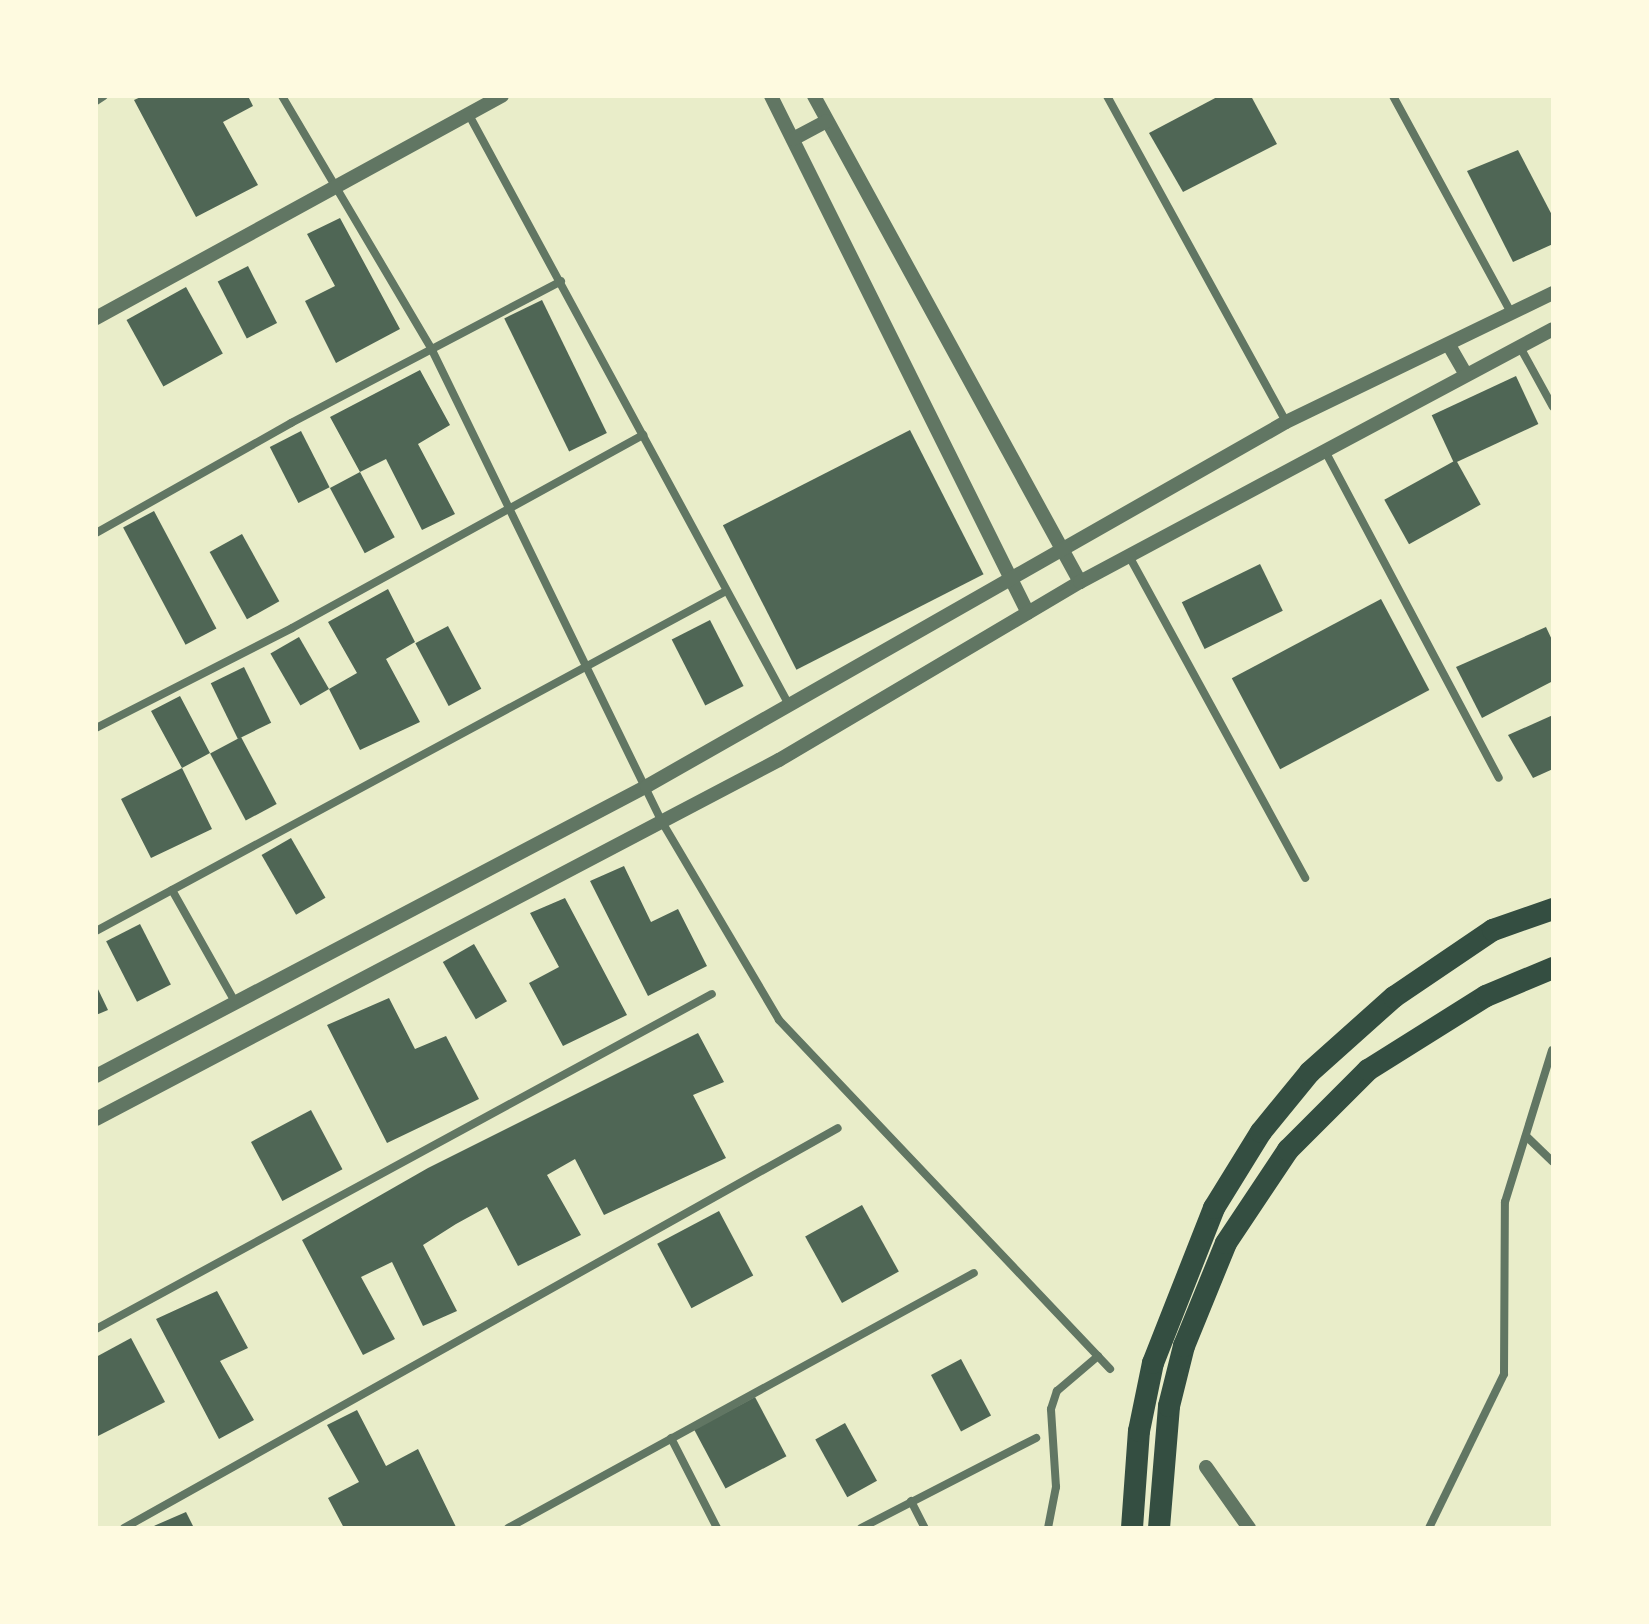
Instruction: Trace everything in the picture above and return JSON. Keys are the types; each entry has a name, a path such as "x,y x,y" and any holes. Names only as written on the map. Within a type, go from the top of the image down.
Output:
{"highway":[{"path":"1132,1528 1139,1431 1153,1363 1214,1208 1261,1132 1310,1072 1394,997 1493,930 1553,909"},
{"path":"1159,1528 1169,1406 1184,1346 1226,1243 1288,1150 1368,1070 1486,996 1553,968"}],"street":[{"path":"96,101 104,96"},
{"path":"282,96 338,184 431,348 512,506 662,822 779,1020 1110,1369"},
{"path":"96,318 502,96"},
{"path":"771,96 1014,578 1028,613"},
{"path":"814,96 1080,582"},
{"path":"1107,96 1286,422"},
{"path":"1393,96 1512,315"},
{"path":"469,115 788,703"},
{"path":"793,139 827,121"},
{"path":"96,533 431,348 561,281"},
{"path":"96,1076 647,786 1286,422 1450,347 1553,293"},
{"path":"96,1119 779,760 1080,582 1553,329"},
{"path":"1450,347 1466,375"},
{"path":"1520,347 1553,407"},
{"path":"96,728 292,628 643,435"},
{"path":"1325,451 1499,778"},
{"path":"1129,556 1305,878"},
{"path":"96,931 726,591"},
{"path":"172,890 235,1002"},
{"path":"96,1329 712,994"},
{"path":"1429,1528 1504,1374 1505,1202 1552,1050"},
{"path":"124,1528 838,1128"},
{"path":"1526,1136 1553,1162"},
{"path":"508,1528 519,1525 671,1438 974,1273"},
{"path":"1048,1528 1056,1487 1051,1409 1057,1391 1098,1356"},
{"path":"671,1438 717,1528"},
{"path":"861,1528 1036,1438"},
{"path":"1206,1467 1249,1528"},
{"path":"911,1501 925,1528"}],"building":[{"path":"143,96 248,96 253,106 223,122 258,185 196,217 134,100"},
{"path":"1219,96 1251,96 1277,144 1183,192 1149,133"},
{"path":"1518,150 1553,217 1553,244 1513,262 1467,171"},
{"path":"340,218 400,329 336,363 305,301 335,286 307,234"},
{"path":"248,266 277,323 247,338 218,281"},
{"path":"186,287 223,353 163,386 127,320"},
{"path":"542,300 607,433 569,451 504,318"},
{"path":"420,370 450,425 418,444 455,514 422,530 386,459 360,472 330,417"},
{"path":"1516,376 1538,424 1454,463 1432,415"},
{"path":"910,430 984,574 796,670 723,525"},
{"path":"301,431 330,487 298,503 270,447"},
{"path":"1456,460 1481,505 1409,544 1384,500"},
{"path":"360,472 395,537 365,553 330,488"},
{"path":"154,511 216,628 186,645 123,527"},
{"path":"242,534 279,601 247,619 210,552"},
{"path":"1260,564 1283,611 1205,649 1182,602"},
{"path":"388,589 415,642 386,659 420,722 360,750 329,689 357,673 328,622"},
{"path":"1381,599 1429,690 1280,769 1232,678"},
{"path":"710,620 744,686 705,705 672,640"},
{"path":"448,626 481,689 449,706 415,643"},
{"path":"1546,627 1553,642 1553,681 1482,718 1456,667"},
{"path":"299,637 329,689 300,705 270,654"},
{"path":"244,667 271,723 238,739 211,683"},
{"path":"180,696 210,753 182,768 151,711"},
{"path":"1553,715 1553,769 1533,778 1508,735"},
{"path":"241,737 277,804 246,821 210,753"},
{"path":"182,768 212,829 151,858 121,799"},
{"path":"291,838 326,898 296,915 262,855"},
{"path":"624,866 651,922 678,909 707,966 648,996 590,881"},
{"path":"565,898 627,1015 563,1046 529,983 559,967 530,913"},
{"path":"140,924 171,985 137,1002 106,941"},
{"path":"474,944 507,1001 476,1019 443,962"},
{"path":"96,985 108,1010 96,1015"},
{"path":"389,998 415,1049 446,1036 479,1099 387,1143 327,1025"},
{"path":"698,1033 724,1082 693,1095 726,1158 604,1215 575,1159 547,1175 581,1235 518,1266 487,1207 456,1224 423,1245 457,1311 423,1326 392,1262 361,1277 395,1339 363,1355 302,1240 428,1168"},
{"path":"311,1110 342,1169 282,1201 251,1142"},
{"path":"862,1205 899,1271 842,1303 805,1237"},
{"path":"719,1211 753,1275 691,1308 657,1244"},
{"path":"217,1291 248,1348 220,1361 254,1420 219,1439 156,1319"},
{"path":"131,1338 165,1402 96,1437 96,1357"},
{"path":"961,1359 991,1416 961,1431 931,1375"},
{"path":"755,1397 786,1456 726,1489 694,1429"},
{"path":"357,1410 386,1466 418,1449 456,1527 344,1528 328,1498 359,1482 327,1425"},
{"path":"845,1423 877,1481 847,1497 815,1439"},
{"path":"186,1512 194,1528 150,1528 156,1525"}]}
